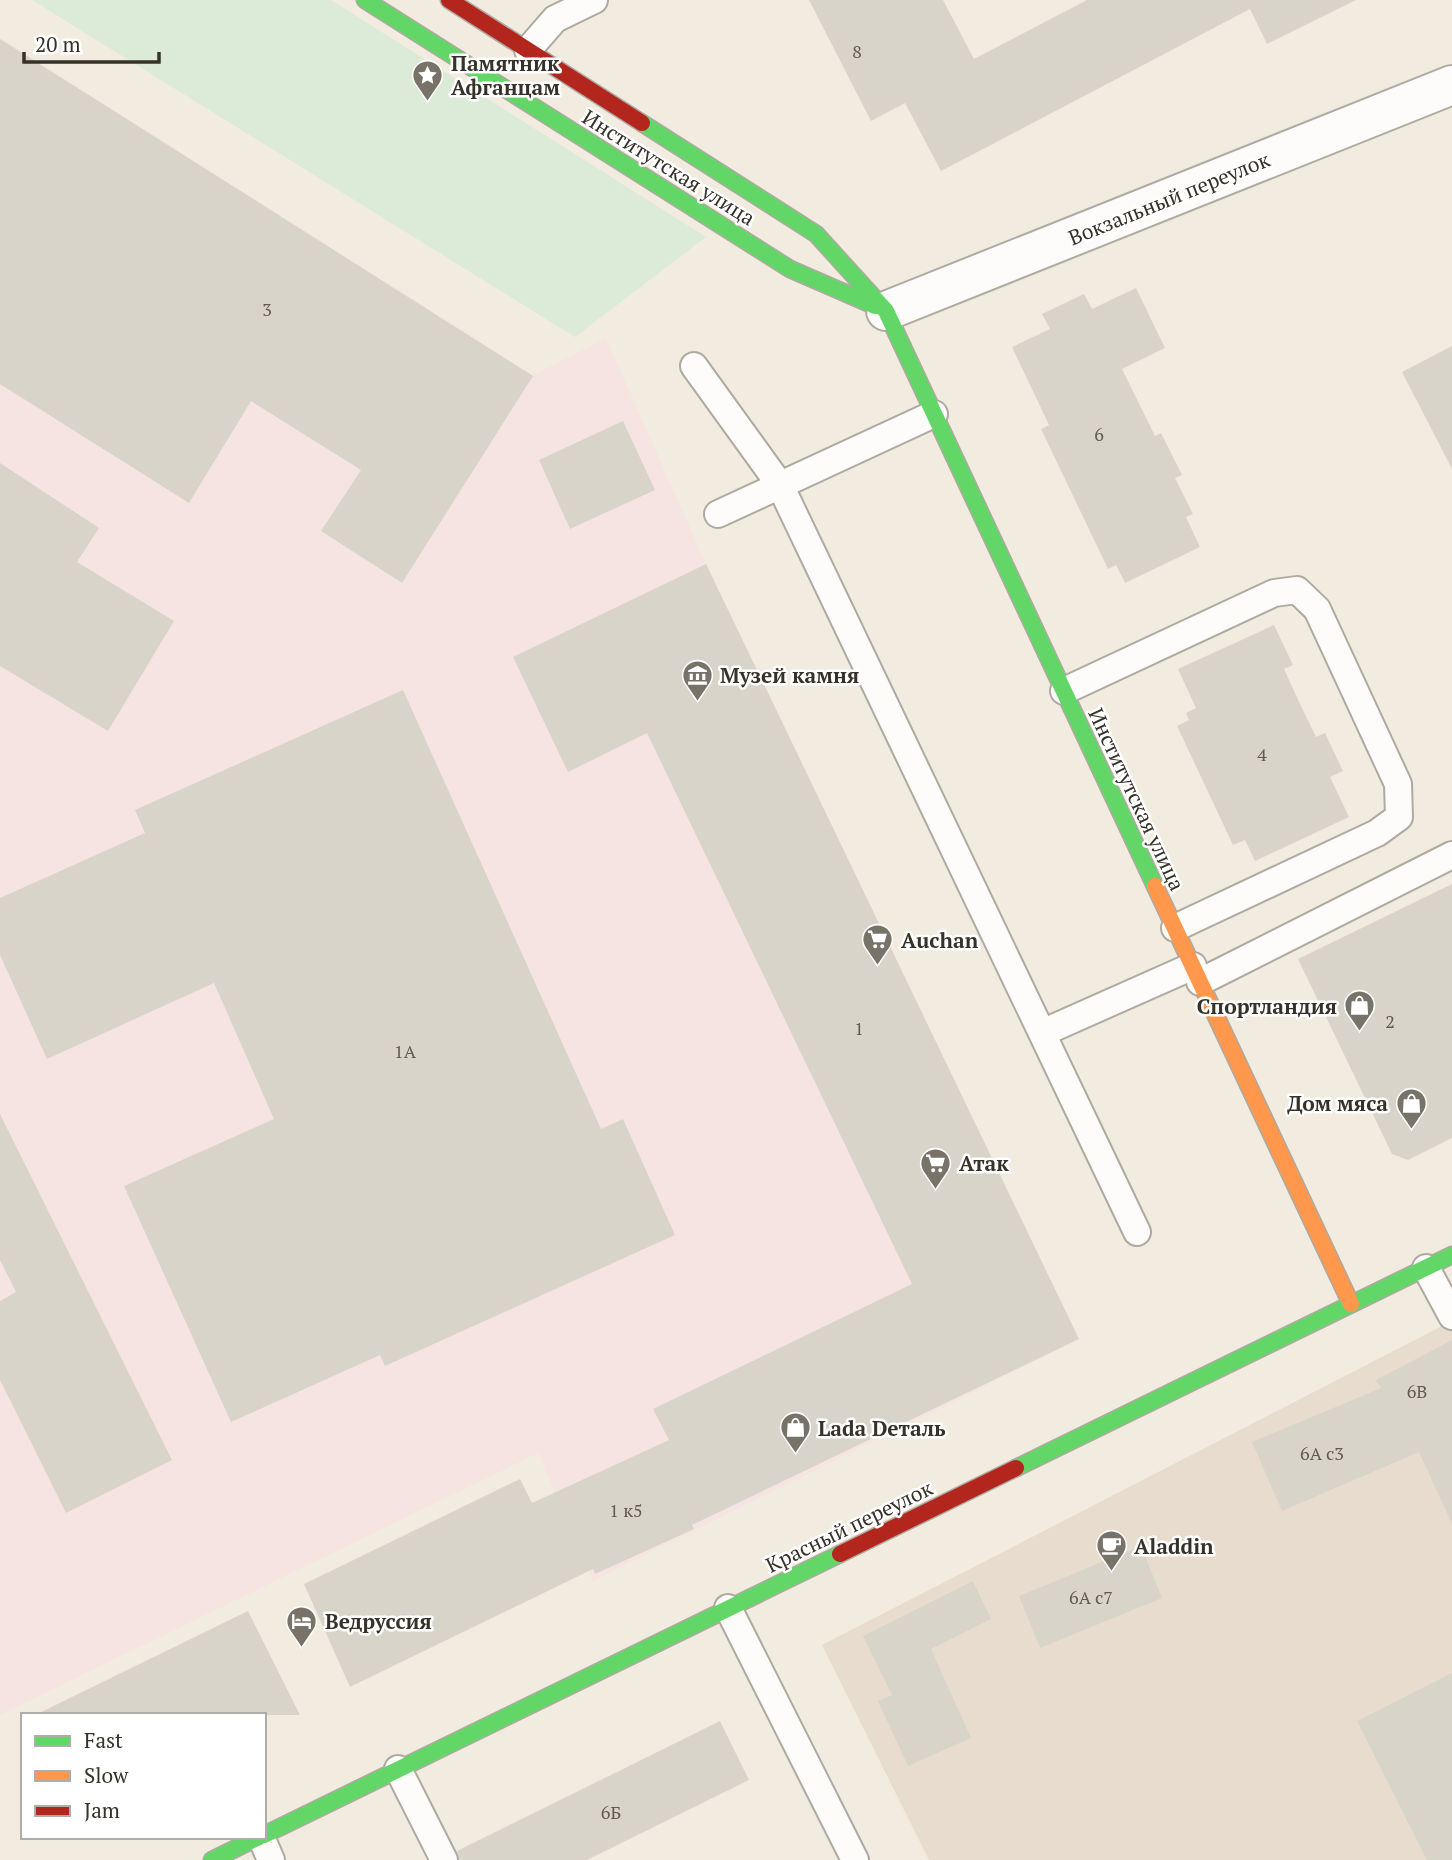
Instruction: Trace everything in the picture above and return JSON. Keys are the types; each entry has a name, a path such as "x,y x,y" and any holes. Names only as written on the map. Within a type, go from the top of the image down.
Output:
{"street":[{"name":"Институтская улица","path":"365,0 790,269 886,311"},
{"name":"Институтская улица","path":"449,0 817,234 886,311 1351,1304"},
{"name":"Вокзальный переулок","path":"886,311 1452,85"},
{"name":"Красный переулок","path":"266,1834 1452,1255"},
{"name":"Красный переулок","path":"212,1860 255,1839"}],"lane":[{"path":"528,50 555,19 594,0"},
{"path":"694,366 780,485 1137,1232"},
{"path":"718,514 934,414"},
{"path":"1063,691 1273,593 1297,590 1317,609 1323,621 1398,784 1399,817 1377,834 1175,928"},
{"path":"1042,1033 1197,974 1452,855"},
{"path":"1426,1268 1452,1316"},
{"path":"728,1608 855,1860"},
{"path":"398,1769 444,1860"},
{"path":"262,1839 271,1860"}],"shaded area":[{"path":"0,38 533,375 606,338 706,564 1079,1339 593,1581 538,1453 0,1715"},
{"path":"1452,1321 1452,1860 929,1860 822,1645"}],"green space":[{"path":"32,0 331,0 706,237 575,337"}],"building":[{"path":"809,0 943,0 974,59 1087,0 1356,0 1267,44 1250,9 941,171 905,103 871,121"},
{"path":"0,39 533,376 402,583 321,531 361,470 251,401 189,503 0,384"},
{"path":"1136,288 1165,348 1122,369 1155,436 1161,433 1182,475 1175,478 1193,514 1186,517 1200,547 1125,583 1116,565 1108,569 1041,429 1049,425 1012,347 1050,329 1042,314 1084,294 1092,309"},
{"path":"1452,346 1452,469 1402,372"},
{"path":"623,421 655,490 570,529 539,460"},
{"path":"0,463 99,528 77,562 174,621 108,731 0,666"},
{"path":"706,564 1079,1339 692,1525 694,1529 595,1574 593,1569 350,1687 304,1584 520,1479 532,1503 669,1440 653,1409 912,1284 647,733 568,772 513,657"},
{"path":"1274,625 1293,665 1284,669 1300,704 1316,737 1325,733 1343,771 1330,777 1349,817 1255,861 1245,840 1233,845 1177,726 1189,720 1186,713 1196,708 1178,669"},
{"path":"403,690 601,1129 623,1119 675,1235 385,1366 380,1355 231,1422 124,1186 274,1119 214,983 47,1059 0,955 0,898 145,833 135,810"},
{"path":"1452,884 1452,1138 1408,1160 1392,1154 1298,959"},
{"path":"0,1114 172,1460 66,1513 0,1380 0,1301 16,1292 0,1260"},
{"path":"1452,1340 1452,1524 1419,1452 1282,1511 1252,1442 1381,1388 1376,1380"},
{"path":"1141,1546 1162,1598 1040,1648 1019,1596"},
{"path":"973,1581 991,1619 931,1649 971,1738 908,1766 878,1701 892,1695 863,1636"},
{"path":"248,1611 300,1715 266,1713 39,1713"},
{"path":"1452,1673 1452,1860 1427,1860 1357,1721"},
{"path":"720,1721 749,1780 587,1860 460,1860 457,1851"}],"traffic: fast":[{"path":"365,0 790,269 875,306"},
{"path":"642,123 816,234 886,311 1155,886"},
{"path":"1016,1468 1452,1255"},
{"path":"266,1834 840,1554"},
{"path":"212,1860 255,1839"}],"traffic: slow":[{"path":"1155,886 1351,1304"}],"traffic: jam":[{"path":"449,0 642,123"},
{"path":"840,1554 1016,1468"}],"place":[{"name":"Памятник Афганцам","path":"428,102"},
{"name":"Музей камня","path":"697,702"},
{"name":"Auchan","path":"878,967"},
{"name":"Спортландия","path":"1360,1033"},
{"name":"Дом мяса","path":"1411,1130"},
{"name":"Атак","path":"936,1190"},
{"name":"Lada Dеталь","path":"795,1455"},
{"name":"Aladdin","path":"1111,1573"},
{"name":"Ведруссия","path":"302,1648"}]}
